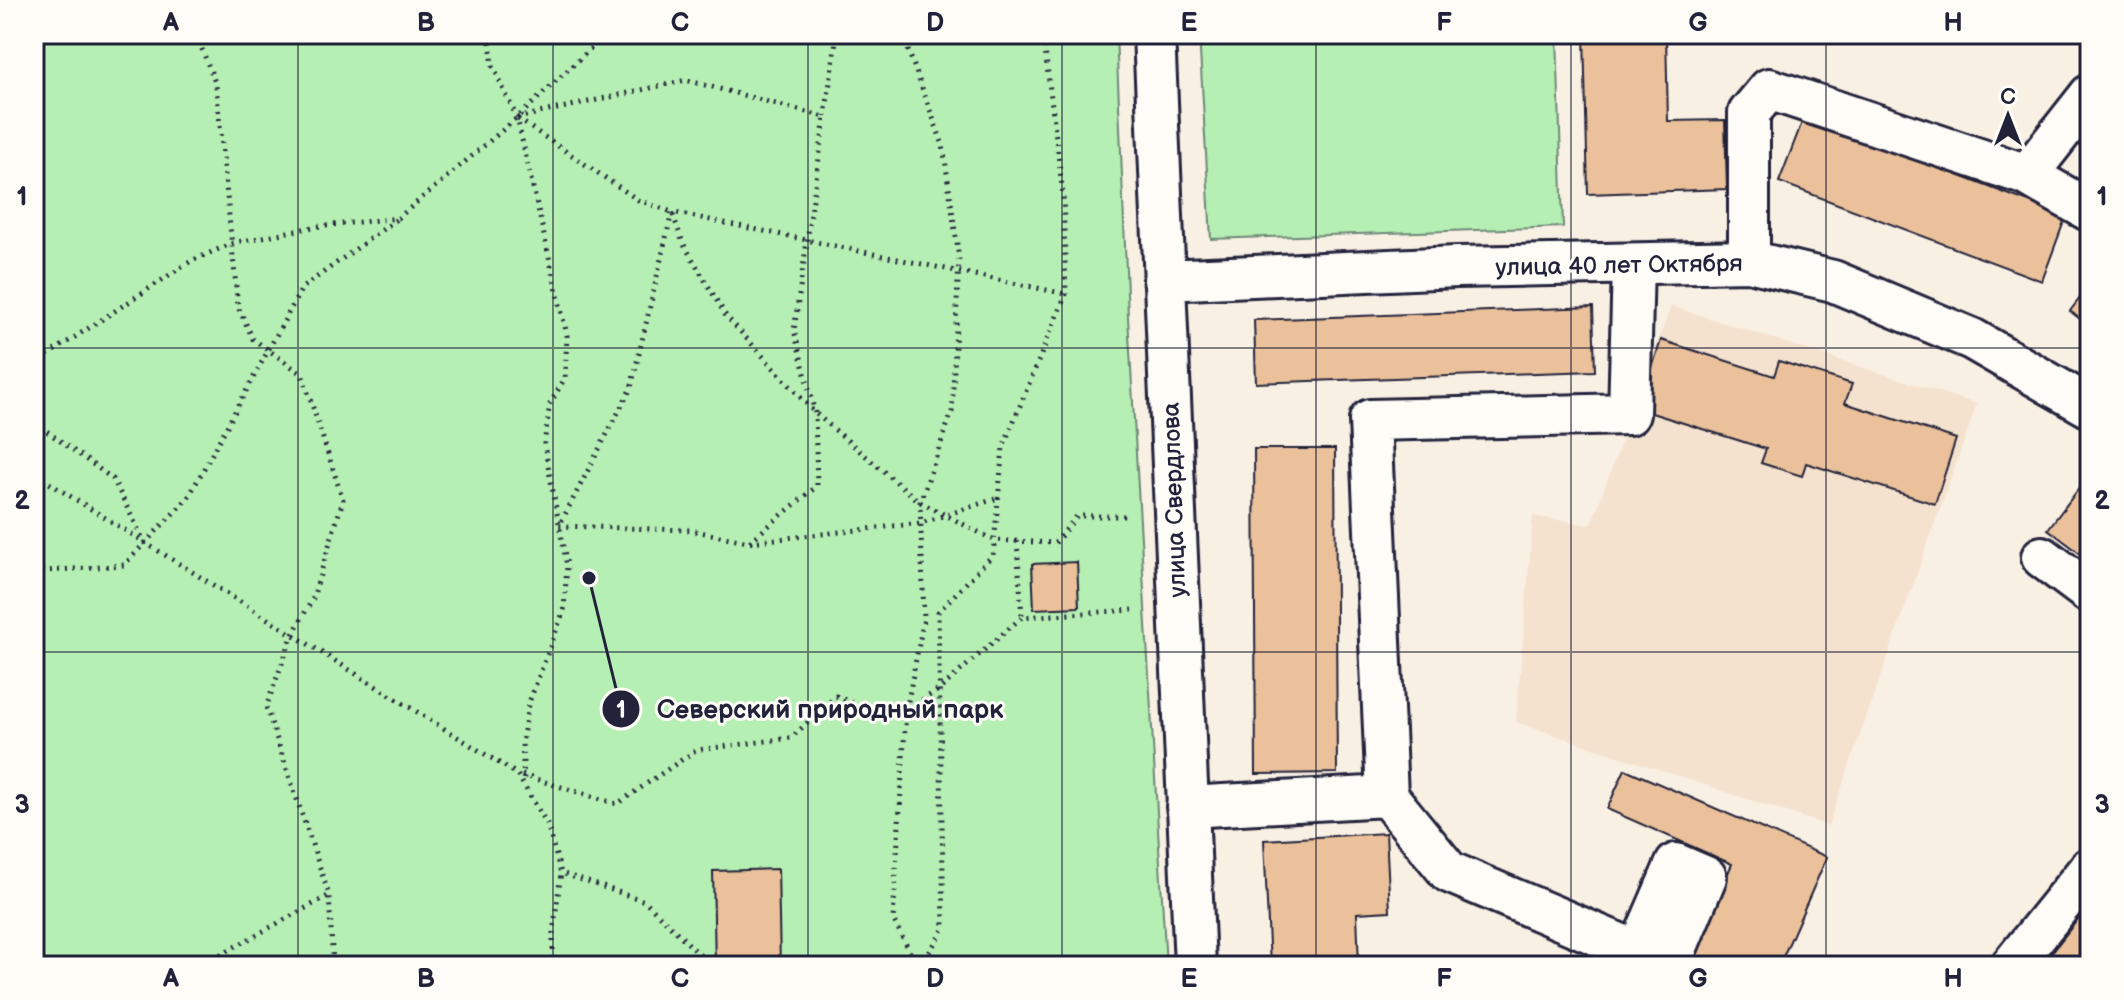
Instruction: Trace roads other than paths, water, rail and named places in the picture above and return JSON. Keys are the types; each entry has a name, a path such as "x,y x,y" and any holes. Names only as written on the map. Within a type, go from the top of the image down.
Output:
{"street":[{"name":"улица Свердлова","path":"1154,34 1195,966"},
{"path":"1749,261 1749,113 1769,89 2027,175 2090,211"},
{"path":"2027,175 2090,95"},
{"name":"улица 40 лет Октября","path":"1164,280 1457,267 1749,261 1833,281 1972,339 2090,407"},
{"path":"1633,264 1629,414 1370,420 1387,796 1449,872 1646,961"},
{"path":"2042,557 2090,593"},
{"path":"1187,807 1387,796"},
{"path":"2011,966 2090,868"}],"place":[{"name":"Северский природный парк","path":"589,578"}]}
